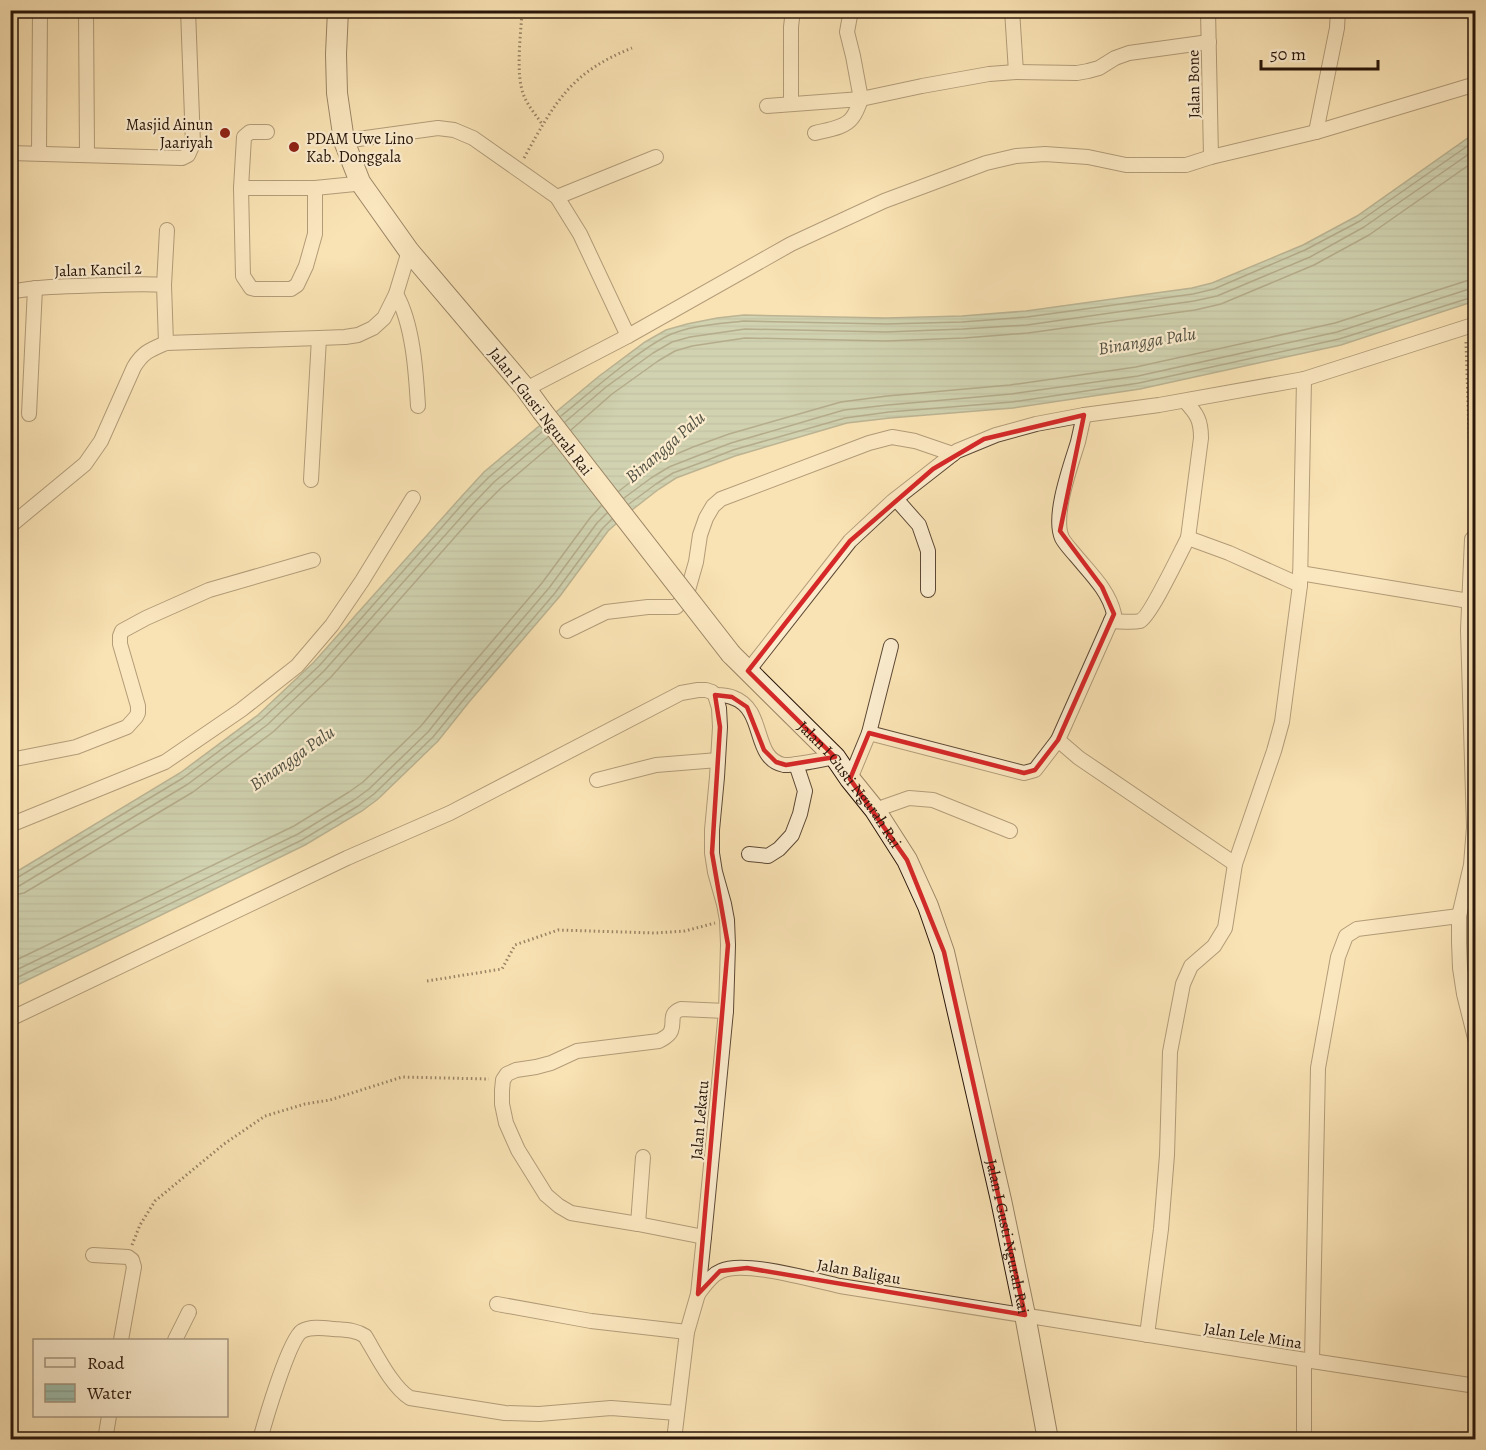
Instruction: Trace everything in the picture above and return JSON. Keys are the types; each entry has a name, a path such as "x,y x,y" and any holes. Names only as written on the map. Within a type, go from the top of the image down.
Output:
{"main road":[{"name":"Jalan I Gusti Ngurah Rai","path":"338,10 337,93 344,141 360,182 409,251 526,389 731,654 835,757 875,810 907,860 928,906 944,952 1001,1200 1048,1440"}],"street":[{"path":"39,153 40,10"},
{"path":"86,10 87,154"},
{"path":"10,153 182,158 188,155 193,144 188,10"},
{"path":"791,104 793,10"},
{"path":"815,134 847,122 852,118 861,99 846,32 851,10"},
{"path":"1012,10 1016,72"},
{"name":"Jalan Bone","path":"1208,10 1211,157"},
{"path":"1316,132 1337,28 1338,10"},
{"path":"767,106 861,99 989,74 1077,73 1099,68 1129,53 1209,42"},
{"path":"526,389 628,336 791,244 884,201 986,163 1016,156 1045,154 1088,157 1126,165 1186,165 1316,132 1476,84"},
{"path":"344,141 438,128 454,130 473,138 557,197 580,234 628,336"},
{"path":"267,132 250,132 244,136 241,188 243,276 251,288 291,289 297,285 306,266 315,234 315,188"},
{"path":"557,197 656,157"},
{"path":"241,188 315,188 360,182"},
{"path":"164,285 167,230"},
{"path":"10,526 85,464 101,441 134,367 148,350 166,343 358,335 373,328 384,318 396,294 409,251"},
{"name":"Jalan Kancil 2","path":"10,292 35,288 164,285 166,343"},
{"path":"28,414 35,288"},
{"path":"396,294 407,318 417,381 418,406"},
{"path":"748,671 850,541 896,498 953,454 984,439 1084,415 1304,379 1470,326"},
{"path":"311,480 319,338"},
{"path":"1147,1335 1161,1229 1167,1155 1170,1052 1181,996 1186,975 1191,966 1214,946 1225,928 1235,864 1282,722 1300,579 1304,379"},
{"path":"1111,621 1140,621 1145,618 1188,538 1201,425 1195,412 1185,400"},
{"path":"869,733 1024,773 1035,770 1058,740 1114,614 1102,587 1064,540 1060,531 1059,518 1062,500 1084,415"},
{"path":"567,631 606,612 648,607 676,607 686,597 706,518 713,506 721,499 870,443 892,437 915,441 953,454"},
{"path":"10,825 165,762 241,710 297,666 332,624 362,581 413,498"},
{"path":"896,498 919,525 927,551 928,590"},
{"path":"1188,538 1300,579 1469,601"},
{"path":"1474,539 1468,630 1473,827 1471,866 1460,916 1459,942 1464,994 1476,1042"},
{"path":"10,760 75,747 127,728 136,717 138,706 120,644 122,631 209,590 313,560"},
{"path":"850,779 869,733 891,646"},
{"path":"10,1019 347,858 450,813 681,693 706,690 715,695 732,697 747,707 758,728 764,750 769,758 776,762 786,765 835,757"},
{"name":"Jalan Lekatu","path":"674,1440 687,1332 698,1294 726,1011 728,920 712,853 720,713 715,695"},
{"path":"1058,740 1079,758 1235,864"},
{"path":"597,780 656,765 718,760"},
{"path":"749,854 768,856 779,849 792,835 805,791 796,764"},
{"path":"875,810 909,798 933,800 1010,831"},
{"path":"1304,1440 1318,1068 1338,957 1346,936 1357,929 1460,916"},
{"path":"704,1237 571,1213 559,1206 546,1195 518,1150 506,1123 502,1090 503,1080 507,1074 516,1070 551,1063 577,1051 659,1041 669,1034 674,1012 681,1009 726,1011"},
{"path":"638,1224 643,1157"},
{"path":"93,1255 128,1257 132,1260 134,1267 121,1339"},
{"name":"Jalan Baligau","path":"698,1294 720,1271 732,1268 763,1269 840,1286 1025,1315"},
{"path":"497,1304 591,1321 687,1332"},
{"path":"176,1339 189,1312"},
{"name":"Jalan Lele Mina","path":"1025,1315 1476,1386"},
{"path":"260,1440 293,1342 302,1331 316,1328 349,1330 365,1336 396,1386 410,1398 505,1413 539,1414 610,1408 677,1413"},
{"path":"105,1440 109,1417"}],"path":[{"path":"522,10 521,83 524,98 542,124"},
{"path":"517,170 542,124 561,96 585,73 601,62 632,48"},
{"path":"1470,326 1474,539"},
{"path":"427,981 502,969 514,945 558,930 655,933 685,931 728,920"},
{"path":"128,1257 140,1225 155,1201 224,1144 266,1116 305,1104 330,1100 402,1077 503,1080"}],"highlighted area":[{"path":"1084,415 1060,531 1102,587 1114,614 1058,740 1035,770 1024,773 869,733 850,779 907,860 944,952 1025,1315 747,1268 720,1271 698,1294 728,945 712,853 720,727 715,695 732,697 747,707 764,750 776,762 786,765 835,757 748,671 850,541 933,469 984,439"}],"water":[{"name":"Binangga Palu","path":"1475,133 1475,301 1341,345 1140,389 1013,408 847,423 735,456 676,478 628,513 608,531 560,596 438,741 378,799 305,845 11,988 11,875 180,773 258,715 314,662 484,472 598,377 645,342 666,330 687,324 744,315 886,318 962,316 1026,311 1192,288 1212,283 1303,245 1357,216"}],"place":[{"name":"Masjid Ainun Jaariyah","path":"225,133"},
{"name":"PDAM Uwe Lino Kab. Donggala","path":"294,147"}]}
